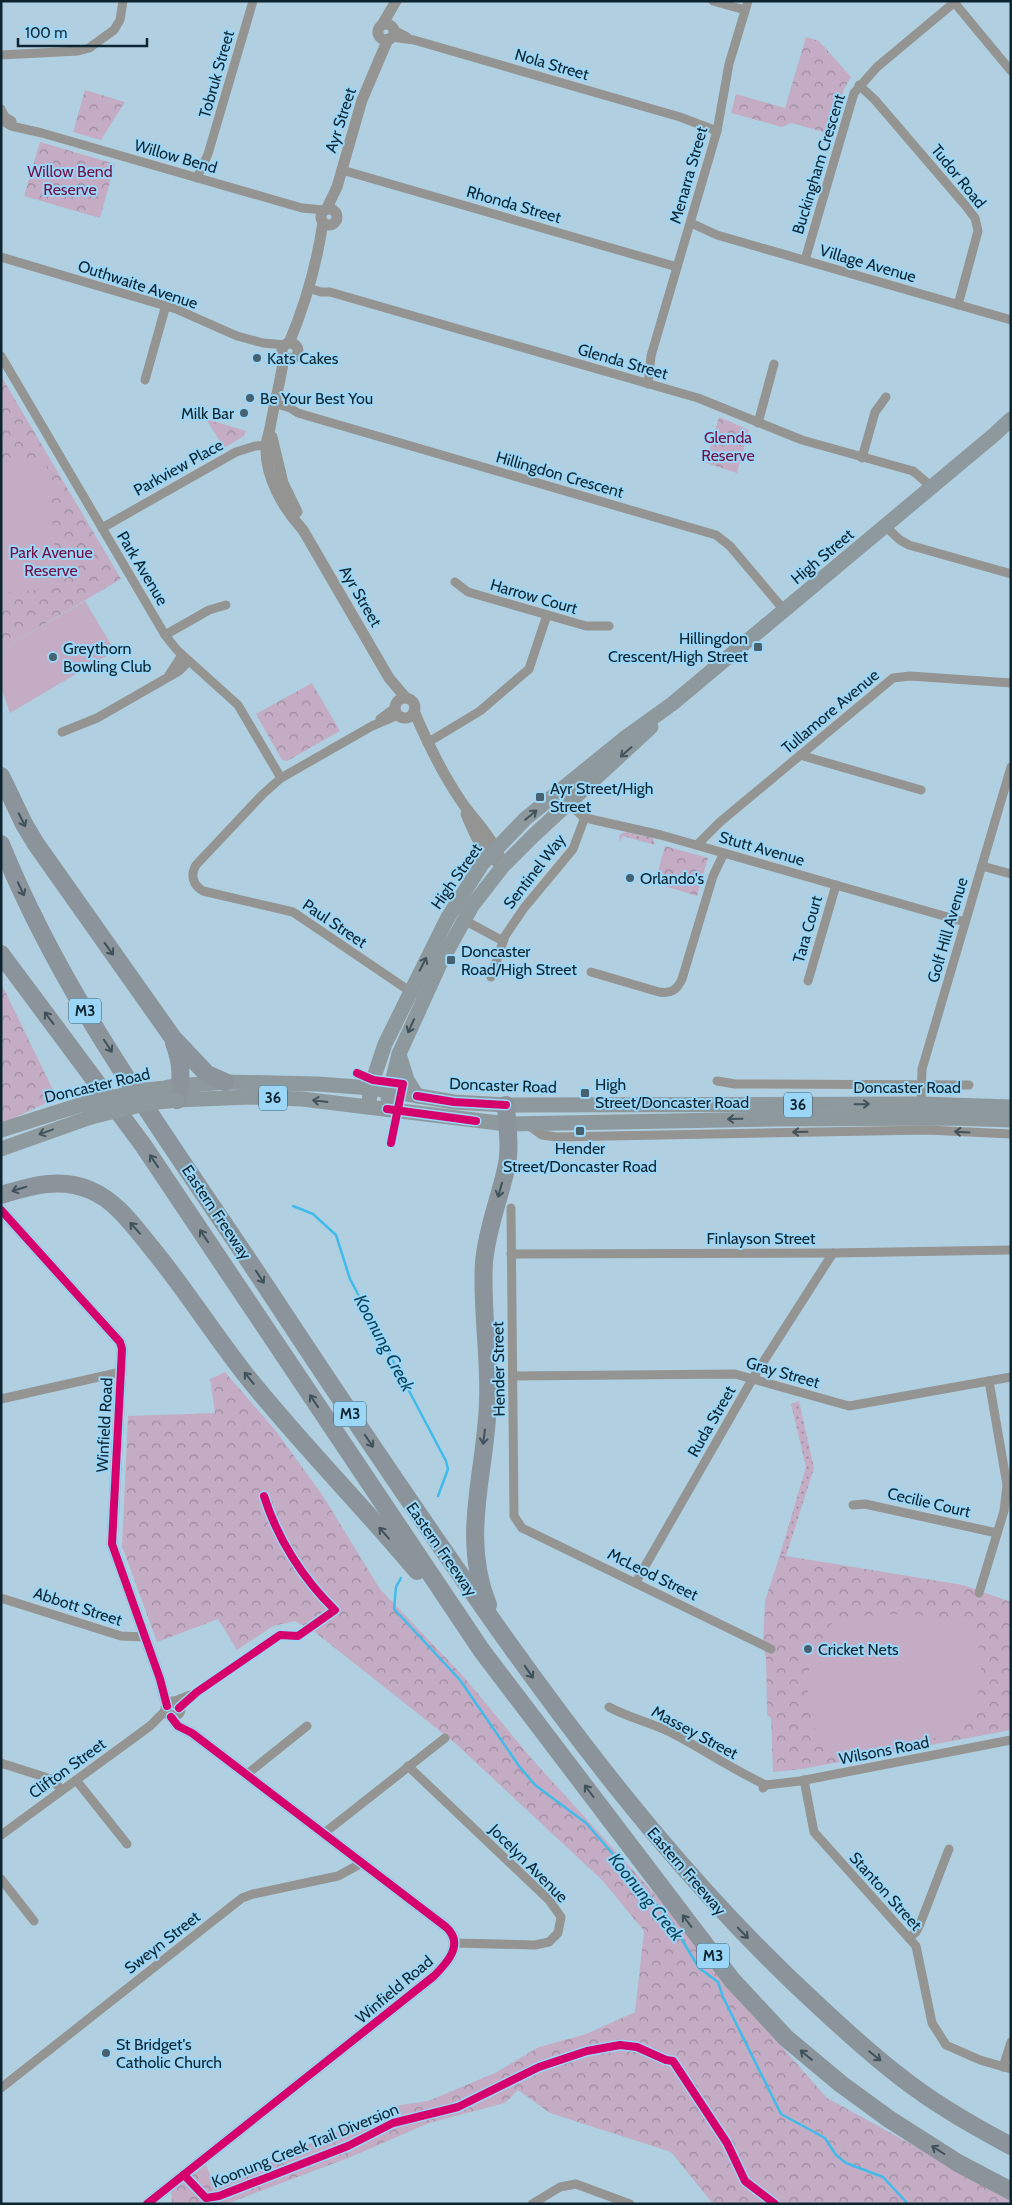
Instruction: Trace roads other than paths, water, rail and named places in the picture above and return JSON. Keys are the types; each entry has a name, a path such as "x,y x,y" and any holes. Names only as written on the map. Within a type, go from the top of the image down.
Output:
{"highway":[{"path":"1,776 24,824 40,851 173,1038 207,1074 225,1082"},
{"name":"Eastern Freeway","path":"1,844 37,924 84,1010 366,1438 554,1706 644,1822 711,1900 789,1980 852,2037 918,2090 980,2130 1011,2146"},
{"name":"Eastern Freeway","path":"1,954 143,1145 482,1651 732,1980 786,2038 841,2084 889,2119 958,2163 1011,2191"},
{"path":"173,1038 181,1061 174,1091"},
{"path":"501,1632 487,1603 481,1583 477,1562 474,1520 488,1403 484,1260 492,1218 506,1169 506,1105"},
{"path":"1,1194 37,1184 72,1184 90,1189 118,1209 166,1265 245,1373 303,1443 404,1556 482,1651"},
{"path":"958,2163 1011,2195"}],"main road":[{"name":"High Street","path":"368,1106 378,1063 385,1044 410,992 447,919 470,880 493,853 525,819 563,797 638,741 672,704 1011,419"},
{"name":"High Street","path":"995,434 1011,425"},
{"name":"High Street","path":"387,1108 398,1054 463,919 504,866 563,797"},
{"path":"398,1054 405,1075 416,1096"},
{"path":"346,1085 366,1076 378,1063"},
{"name":"Doncaster Road","path":"174,1091 225,1082 346,1085 390,1090 454,1102 506,1105 749,1106 921,1104 1011,1107"},
{"name":"Doncaster Road","path":"1,1130 87,1111 145,1090 302,1099 507,1124 604,1121 924,1118 1011,1120"},
{"path":"544,1104 547,1113 582,1112 604,1121"},
{"name":"Doncaster Road","path":"1,1149 65,1124 87,1111"}],"street":[{"path":"1,55 78,51 89,48 117,26 123,1"},
{"name":"Tobruk Street","path":"201,179 253,1"},
{"name":"Ayr Street","path":"396,1 388,32 359,110 327,216 299,319 288,350 273,407 268,467 274,486 295,521 303,530 389,678 403,709 427,743 493,853 504,866"},
{"path":"713,1 747,6"},
{"path":"954,2 1011,71"},
{"name":"Buckingham Crescent","path":"805,260 851,99 859,85 876,68 954,2"},
{"name":"Menarra Street","path":"644,383 718,127 729,64 747,6"},
{"name":"Nola Street","path":"388,32 718,127"},
{"name":"Tudor Road","path":"859,85 876,100 965,205 977,223 978,236 958,305"},
{"name":"Willow Bend","path":"1,109 9,120 42,133"},
{"name":"Willow Bend","path":"1,120 11,126 42,133 327,216"},
{"name":"Rhonda Street","path":"342,170 678,268"},
{"name":"Village Avenue","path":"689,227 1011,320"},
{"name":"Outhwaite Avenue","path":"1,258 166,305 222,330 288,350"},
{"name":"Glenda Street","path":"309,285 321,292 330,292 698,398 802,440 904,470 929,489"},
{"path":"145,380 166,305"},
{"name":"Park Avenue","path":"1,356 165,635 185,658 238,705 281,778"},
{"path":"758,423 774,364"},
{"path":"862,458 876,412 886,397"},
{"name":"Hillingdon Crescent","path":"273,407 716,535 730,546 784,610"},
{"name":"Parkview Place","path":"102,528 236,452 255,446 269,445"},
{"path":"885,526 900,540 909,545 1011,574"},
{"name":"Harrow Court","path":"455,582 468,592 547,615 586,626 609,626"},
{"path":"165,635 209,610 226,606"},
{"path":"427,743 480,711 529,669 547,615"},
{"path":"62,732 97,718 169,675 185,658"},
{"name":"Tullamore Avenue","path":"697,845 711,830 800,755 886,683 898,676 1011,683"},
{"path":"281,778 403,709"},
{"path":"800,755 921,790"},
{"name":"Golf Hill Avenue","path":"921,1104 922,1069 1011,767"},
{"name":"Paul Street","path":"281,778 262,794 196,865 193,875 194,882 199,889 208,893 293,912 423,1000"},
{"name":"Stutt Avenue","path":"563,797 585,817 720,851 965,922"},
{"name":"Sentinel Way","path":"491,977 503,941 524,908 573,849 585,817"},
{"path":"591,972 659,992 668,993 675,990 682,980 720,851"},
{"path":"982,866 1011,874"},
{"name":"Tara Court","path":"808,981 836,885"},
{"path":"447,919 463,919 503,941"},
{"name":"Doncaster Road","path":"717,1081 735,1084 969,1085"},
{"name":"Doncaster Road","path":"527,1124 542,1134 557,1137 927,1130 1011,1134"},
{"name":"Hender Street","path":"511,1208 514,1516 522,1528"},
{"name":"Winfield Road","path":"1,1210 119,1338 122,1349 112,1544 173,1709 192,1733 446,1927 453,1934 455,1943 449,1958 434,1976 147,2204"},
{"name":"Finlayson Street","path":"511,1254 833,1253 1011,1250"},
{"name":"Ruda Street","path":"636,1582 753,1378 833,1253"},
{"path":"1,1399 121,1372"},
{"name":"Gray Street","path":"513,1376 735,1374 848,1406 1011,1377"},
{"path":"979,1593 1004,1510 1007,1485 989,1381"},
{"name":"Cecilie Court","path":"853,1506 865,1504 997,1533"},
{"name":"McLeod Street","path":"522,1528 771,1649"},
{"name":"Abbott Street","path":"1,1598 121,1636 146,1637"},
{"name":"Clifton Street","path":"1,1835 173,1709 280,1635"},
{"name":"Massey Street","path":"610,1707 625,1716 646,1721 670,1732 765,1787"},
{"path":"246,1774 307,1726"},
{"path":"323,1834 445,1738"},
{"name":"Wilsons Road","path":"765,1787 1011,1740"},
{"path":"1,1763 51,1779 62,1790"},
{"name":"Jocelyn Avenue","path":"408,1766 549,1900 561,1917 558,1933 543,1944 455,1943"},
{"path":"76,1780 127,1844"},
{"name":"Stanton Street","path":"804,1780 814,1832 916,1946 932,2023 946,2045 980,2060 1007,2068"},
{"path":"909,1938 916,1932 920,1924 949,1849"},
{"name":"Sweyn Street","path":"1,2088 242,1898 338,1876 362,1863"},
{"path":"1,1879 34,1921"},
{"path":"1007,2068 1011,2042"},
{"path":"532,2204 560,2187 576,2184 627,2203"}],"waterway":[{"name":"Koonung Creek","path":"293,1206 313,1214 336,1235 350,1279 446,1461 448,1469 438,1496"},
{"name":"Koonung Creek","path":"401,1578 396,1587 394,1609 460,1680 519,1766 535,1785 586,1823 670,1920 699,1968 718,1982 723,1997 781,2114 825,2138 836,2155 846,2163 883,2177 908,2204"}],"place":[{"name":"Kats Cakes","path":"257,358"},
{"name":"Be Your Best You","path":"250,398"},
{"name":"Milk Bar","path":"244,413"},
{"name":"Hillingdon Crescent/High Street","path":"758,647"},
{"name":"Greythorn Bowling Club","path":"53,657"},
{"name":"Ayr Street/High Street","path":"540,797"},
{"name":"Orlando's","path":"630,878"},
{"name":"Doncaster Road/High Street","path":"451,960"},
{"name":"High Street/Doncaster Road","path":"585,1093"},
{"name":"Hender Street/Doncaster Road","path":"580,1131"},
{"name":"Cricket Nets","path":"808,1649"},
{"name":"St Bridget's Catholic Church","path":"106,2053"}],"park label":[{"name":"Willow Bend Reserve","path":"70,180"},
{"name":"Glenda Reserve","path":"728,446"},
{"name":"Park Avenue Reserve","path":"51,561"}]}
